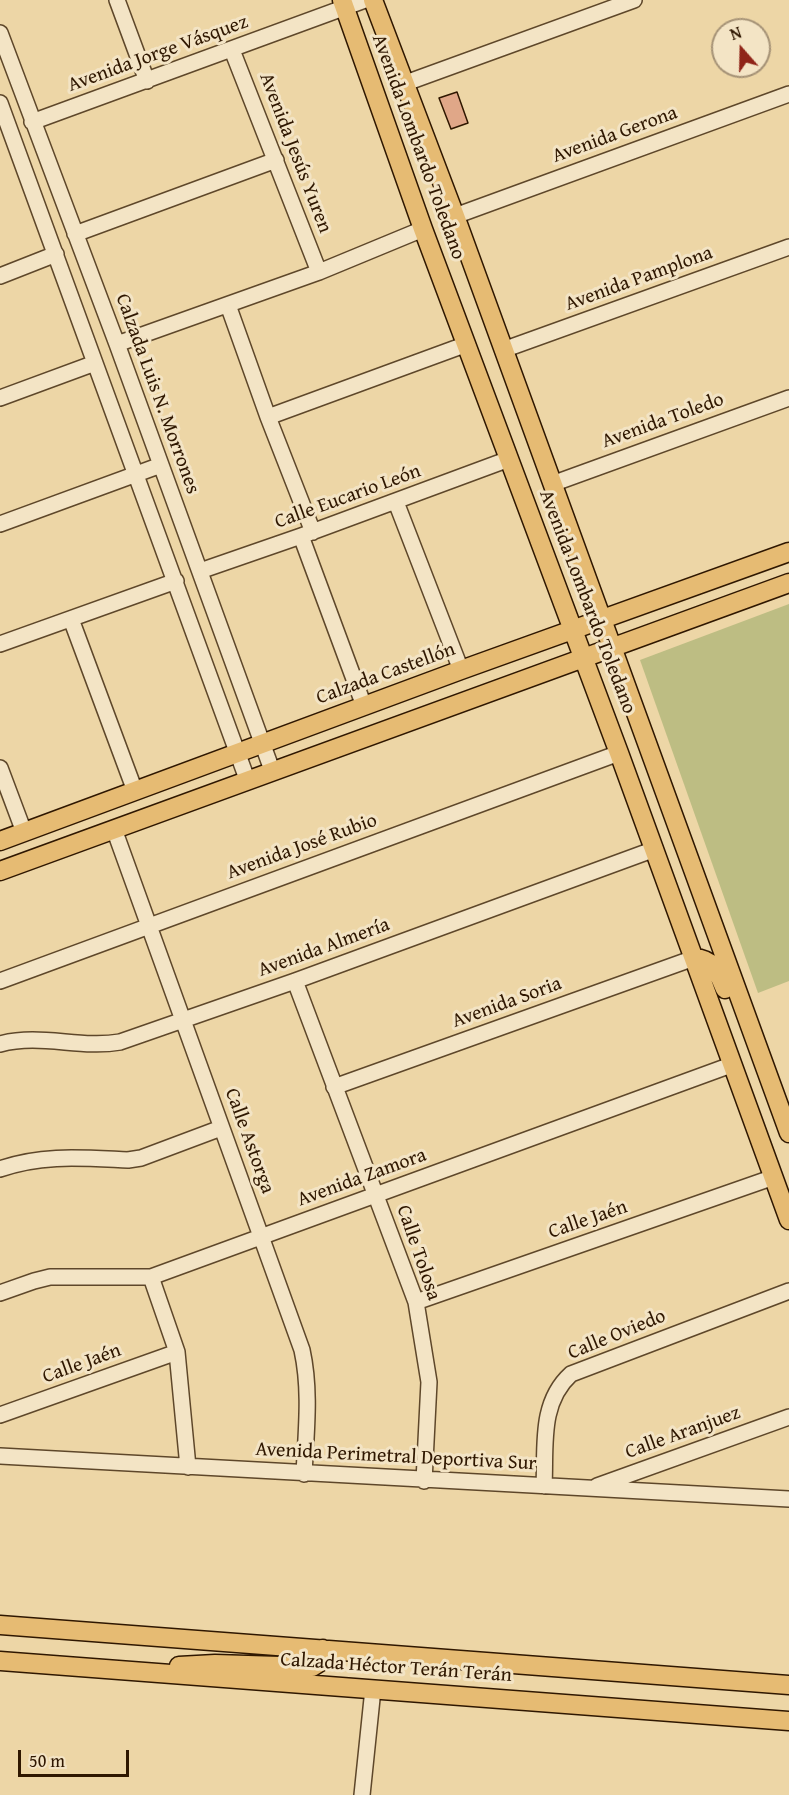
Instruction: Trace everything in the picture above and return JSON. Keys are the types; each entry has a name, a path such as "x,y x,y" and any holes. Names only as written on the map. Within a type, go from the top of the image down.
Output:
{"main road":[{"name":"Avenida Lombardo Toledano","path":"373,0 455,216 789,1133"},
{"name":"Avenida Lombardo Toledano","path":"343,4 423,229 620,753 789,1220"},
{"name":"Calzada Castellón","path":"0,841 461,670 789,552"},
{"path":"0,871 789,583"},
{"path":"655,849 668,866 687,910 698,915 709,914"},
{"path":"694,958 706,959 715,968 738,1017 753,1036"},
{"path":"755,1126 767,1143 789,1191"},
{"name":"Calzada Héctor Terán Terán","path":"0,1625 789,1685"},
{"path":"0,1632 20,1626"},
{"path":"129,1671 215,1664 306,1668 318,1665 323,1649"},
{"name":"Calzada Héctor Terán Terán","path":"0,1661 789,1721"}],"street":[{"path":"117,0 147,81"},
{"name":"Avenida Jorge Vásquez","path":"32,122 232,50 343,4 365,0"},
{"path":"403,84 634,0"},
{"name":"Calzada Luis N. Morrones","path":"0,33 117,344 272,770"},
{"name":"Avenida Jesús Yuren","path":"232,50 318,272"},
{"name":"Avenida Gerona","path":"455,216 789,94"},
{"path":"0,103 6,140 56,254 247,779"},
{"path":"75,234 276,160"},
{"path":"117,344 318,272 423,229"},
{"name":"Avenida Pamplona","path":"503,350 789,247"},
{"path":"0,276 56,254"},
{"path":"228,305 268,417 364,706"},
{"path":"268,417 467,344"},
{"path":"0,398 95,363"},
{"name":"Avenida Toledo","path":"552,484 789,398"},
{"name":"Calle Eucario León","path":"200,571 509,459"},
{"path":"0,524 161,465"},
{"path":"396,501 461,670"},
{"path":"0,644 176,581"},
{"path":"71,619 135,791"},
{"name":"Avenida José Rubio","path":"0,981 620,753"},
{"path":"0,768 24,832"},
{"name":"Calle Astorga","path":"114,829 302,1350 307,1373 304,1474"},
{"name":"Avenida Almería","path":"0,1044 32,1039 109,1044 183,1021 295,981 655,849"},
{"name":"Avenida Soria","path":"334,1087 694,958"},
{"name":"Calle Tolosa","path":"295,981 416,1302 429,1382 424,1481"},
{"name":"Avenida Zamora","path":"0,1293 50,1277 151,1278 731,1065"},
{"path":"0,1169 41,1158 128,1160 141,1158 221,1128"},
{"name":"Calle Jaén","path":"416,1302 774,1177"},
{"path":"151,1278 177,1352 188,1467"},
{"name":"Calle Oviedo","path":"544,1486 546,1419 549,1404 562,1382 571,1374 789,1291"},
{"name":"Calle Jaén","path":"0,1415 177,1352"},
{"name":"Calle Aranjuez","path":"591,1488 789,1417"},
{"name":"Avenida Perimetral Deportiva Sur","path":"0,1456 424,1481 789,1499"},
{"path":"362,1795 373,1689"}],"green space":[{"path":"789,604 789,981 758,993 640,660"}],"building":[{"path":"457,92 468,123 451,129 439,98"}]}
